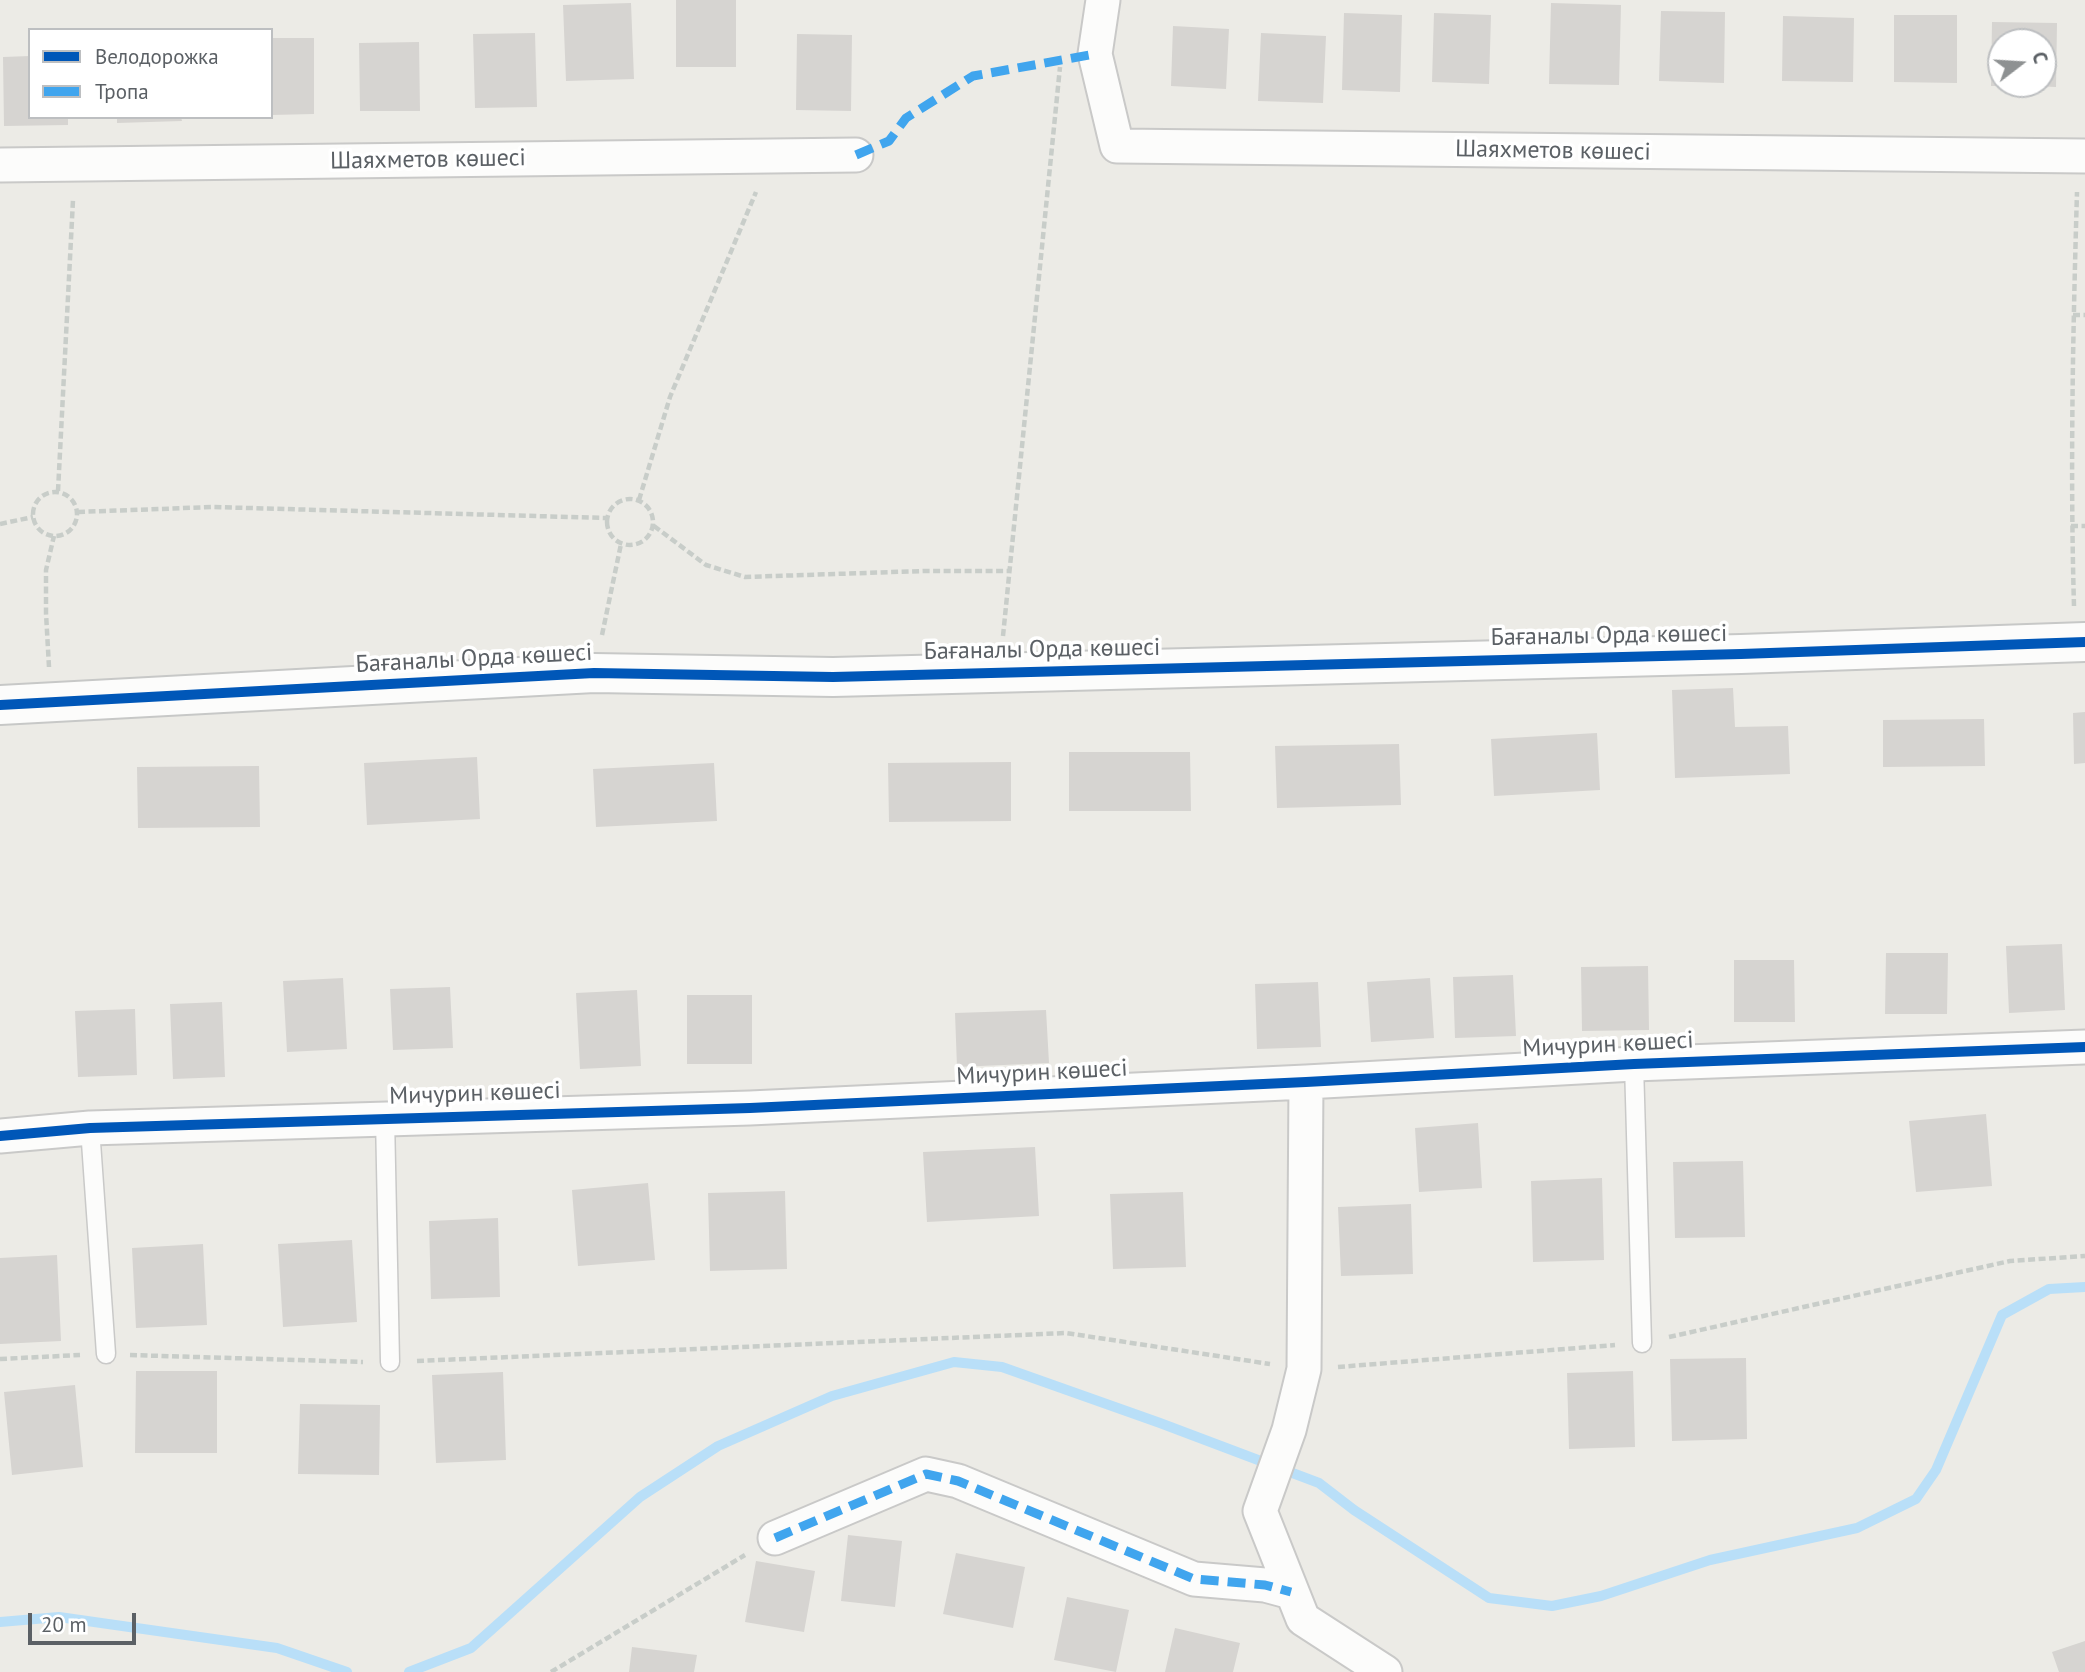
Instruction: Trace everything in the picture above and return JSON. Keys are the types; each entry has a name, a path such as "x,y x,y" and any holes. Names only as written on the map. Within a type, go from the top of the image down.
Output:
{"street":[{"name":"Шаяхметов көшесі","path":"1103,0 1095,54 1117,146 2081,156"},
{"name":"Шаяхметов көшесі","path":"0,165 856,155"},
{"name":"Бағаналы Орда көшесі","path":"0,705 594,673 833,677 1755,654 2080,643"},
{"name":"Мичурин көшесі","path":"0,1136 90,1128 750,1108 1634,1064 2085,1047"},
{"path":"1306,1082 1304,1369 1289,1430 1260,1511 1303,1619 1385,1672"},
{"path":"775,1538 926,1474 958,1481 1194,1579 1265,1585 1291,1592"}],"lane":[{"path":"1634,1064 1642,1343"},
{"path":"385,1118 390,1362"},
{"path":"90,1128 106,1354"}],"path":[{"path":"1000,672 1060,61"},
{"path":"639,500 670,397 772,156"},
{"path":"2080,643 2071,526 2073,314 2081,156"},
{"path":"58,491 75,164"},
{"path":"2073,314 2085,314"},
{"path":"58,491 74,502 78,512 77,521 71,530 54,536 44,533 33,516 34,507 40,498 58,491"},
{"path":"628,498 639,500 648,506 652,515 654,526 650,536 642,543 631,546 621,544 612,538 607,529 606,518 618,501 628,498"},
{"path":"78,512 213,507 606,518"},
{"path":"0,524 33,516"},
{"path":"654,526 705,565 745,577 1010,571"},
{"path":"2071,526 2085,526"},
{"path":"51,702 46,570 54,536"},
{"path":"594,673 621,544"},
{"path":"0,1359 106,1354 390,1362 1066,1333 1304,1369 1642,1343 2010,1261 2085,1256"},
{"path":"551,1672 775,1538"}],"building":[{"path":"676,0 736,0 736,67 676,67"},
{"path":"631,3 634,79 566,81 563,5"},
{"path":"1551,3 1621,5 1619,85 1549,84"},
{"path":"1661,11 1725,12 1724,83 1659,81"},
{"path":"1344,13 1402,15 1400,92 1342,90"},
{"path":"1434,13 1491,15 1489,84 1432,82"},
{"path":"1894,15 1957,15 1957,83 1894,82"},
{"path":"1783,16 1854,18 1853,82 1782,81"},
{"path":"1992,22 2057,23 2057,28 1992,28"},
{"path":"1173,26 1229,29 1226,89 1171,86"},
{"path":"535,33 537,107 475,108 473,34"},
{"path":"1261,33 1326,36 1323,103 1258,101"},
{"path":"797,34 852,35 851,111 796,110"},
{"path":"273,38 314,38 314,114 273,115"},
{"path":"419,42 420,111 360,111 359,43"},
{"path":"28,56 28,119 68,119 68,125 4,126 3,57"},
{"path":"117,119 182,121 117,123"},
{"path":"1733,688 1735,727 1788,726 1790,774 1675,778 1672,690"},
{"path":"2085,712 2085,763 2074,764 2073,713"},
{"path":"1984,719 1985,766 1883,767 1883,720"},
{"path":"1597,733 1600,790 1494,796 1491,739"},
{"path":"1399,744 1401,805 1277,808 1275,746"},
{"path":"1069,752 1190,752 1191,811 1069,811"},
{"path":"477,757 480,819 367,825 364,763"},
{"path":"1011,762 1011,821 889,822 888,763"},
{"path":"714,763 717,821 596,827 593,769"},
{"path":"259,766 260,827 138,828 137,767"},
{"path":"2062,944 2065,1010 2009,1013 2006,946"},
{"path":"1886,953 1948,953 1947,1014 1885,1014"},
{"path":"1734,960 1794,960 1795,1022 1734,1022"},
{"path":"1648,966 1649,1030 1582,1031 1581,967"},
{"path":"1513,975 1516,1036 1455,1038 1453,977"},
{"path":"343,978 347,1049 287,1052 283,981"},
{"path":"1430,978 1434,1038 1371,1042 1367,982"},
{"path":"1318,982 1321,1047 1257,1049 1255,984"},
{"path":"450,987 453,1048 393,1050 390,989"},
{"path":"637,990 641,1066 580,1069 576,993"},
{"path":"687,995 752,995 752,1064 687,1064"},
{"path":"222,1002 225,1077 173,1079 170,1004"},
{"path":"135,1009 137,1075 78,1077 75,1011"},
{"path":"1046,1010 1049,1063 957,1067 955,1013"},
{"path":"1986,1114 1992,1186 1916,1192 1909,1121"},
{"path":"1478,1123 1482,1188 1419,1192 1415,1128"},
{"path":"1035,1147 1039,1216 927,1222 923,1152"},
{"path":"1743,1161 1745,1237 1675,1238 1673,1162"},
{"path":"1602,1178 1604,1260 1533,1262 1531,1181"},
{"path":"648,1183 655,1260 578,1266 572,1190"},
{"path":"785,1191 787,1269 710,1271 708,1193"},
{"path":"1183,1192 1186,1267 1113,1269 1110,1194"},
{"path":"1411,1204 1413,1274 1341,1276 1338,1207"},
{"path":"498,1218 500,1297 431,1299 429,1221"},
{"path":"352,1240 357,1322 283,1327 278,1244"},
{"path":"203,1244 207,1325 136,1328 132,1248"},
{"path":"57,1255 61,1341 0,1344 0,1258"},
{"path":"1746,1358 1747,1439 1672,1441 1670,1359"},
{"path":"136,1371 217,1371 217,1453 135,1453"},
{"path":"1633,1371 1635,1447 1569,1449 1567,1373"},
{"path":"503,1372 506,1460 436,1463 432,1375"},
{"path":"75,1385 83,1467 12,1475 4,1392"},
{"path":"300,1404 380,1405 379,1475 298,1474"},
{"path":"848,1535 902,1541 895,1607 841,1601"},
{"path":"956,1553 1025,1567 1013,1628 943,1614"},
{"path":"756,1561 815,1571 804,1632 745,1622"},
{"path":"1067,1597 1129,1610 1116,1672 1054,1660"},
{"path":"1175,1628 1240,1643 1233,1672 1165,1672"},
{"path":"2085,1641 2085,1672 2059,1672 2052,1652"},
{"path":"632,1647 697,1655 694,1672 629,1672"}],"waterway":[{"path":"409,1672 471,1648 640,1497 718,1446 832,1396 954,1362 1002,1367 1319,1483 1354,1510 1489,1598 1552,1606 1601,1596 1710,1560 1857,1528 1916,1499 1936,1470 2002,1315 2049,1289 2085,1287"},
{"path":"0,1622 59,1617 277,1648 347,1672"}],"marked path":[{"path":"856,155 889,141 906,118 973,76 1095,54"},
{"path":"775,1538 926,1474 958,1481 1194,1579 1265,1585 1291,1592"}],"cycle path":[{"path":"0,705 594,673 833,677 1741,654 2085,642"},
{"path":"0,1136 90,1128 750,1108 1634,1064 2085,1047"}]}
